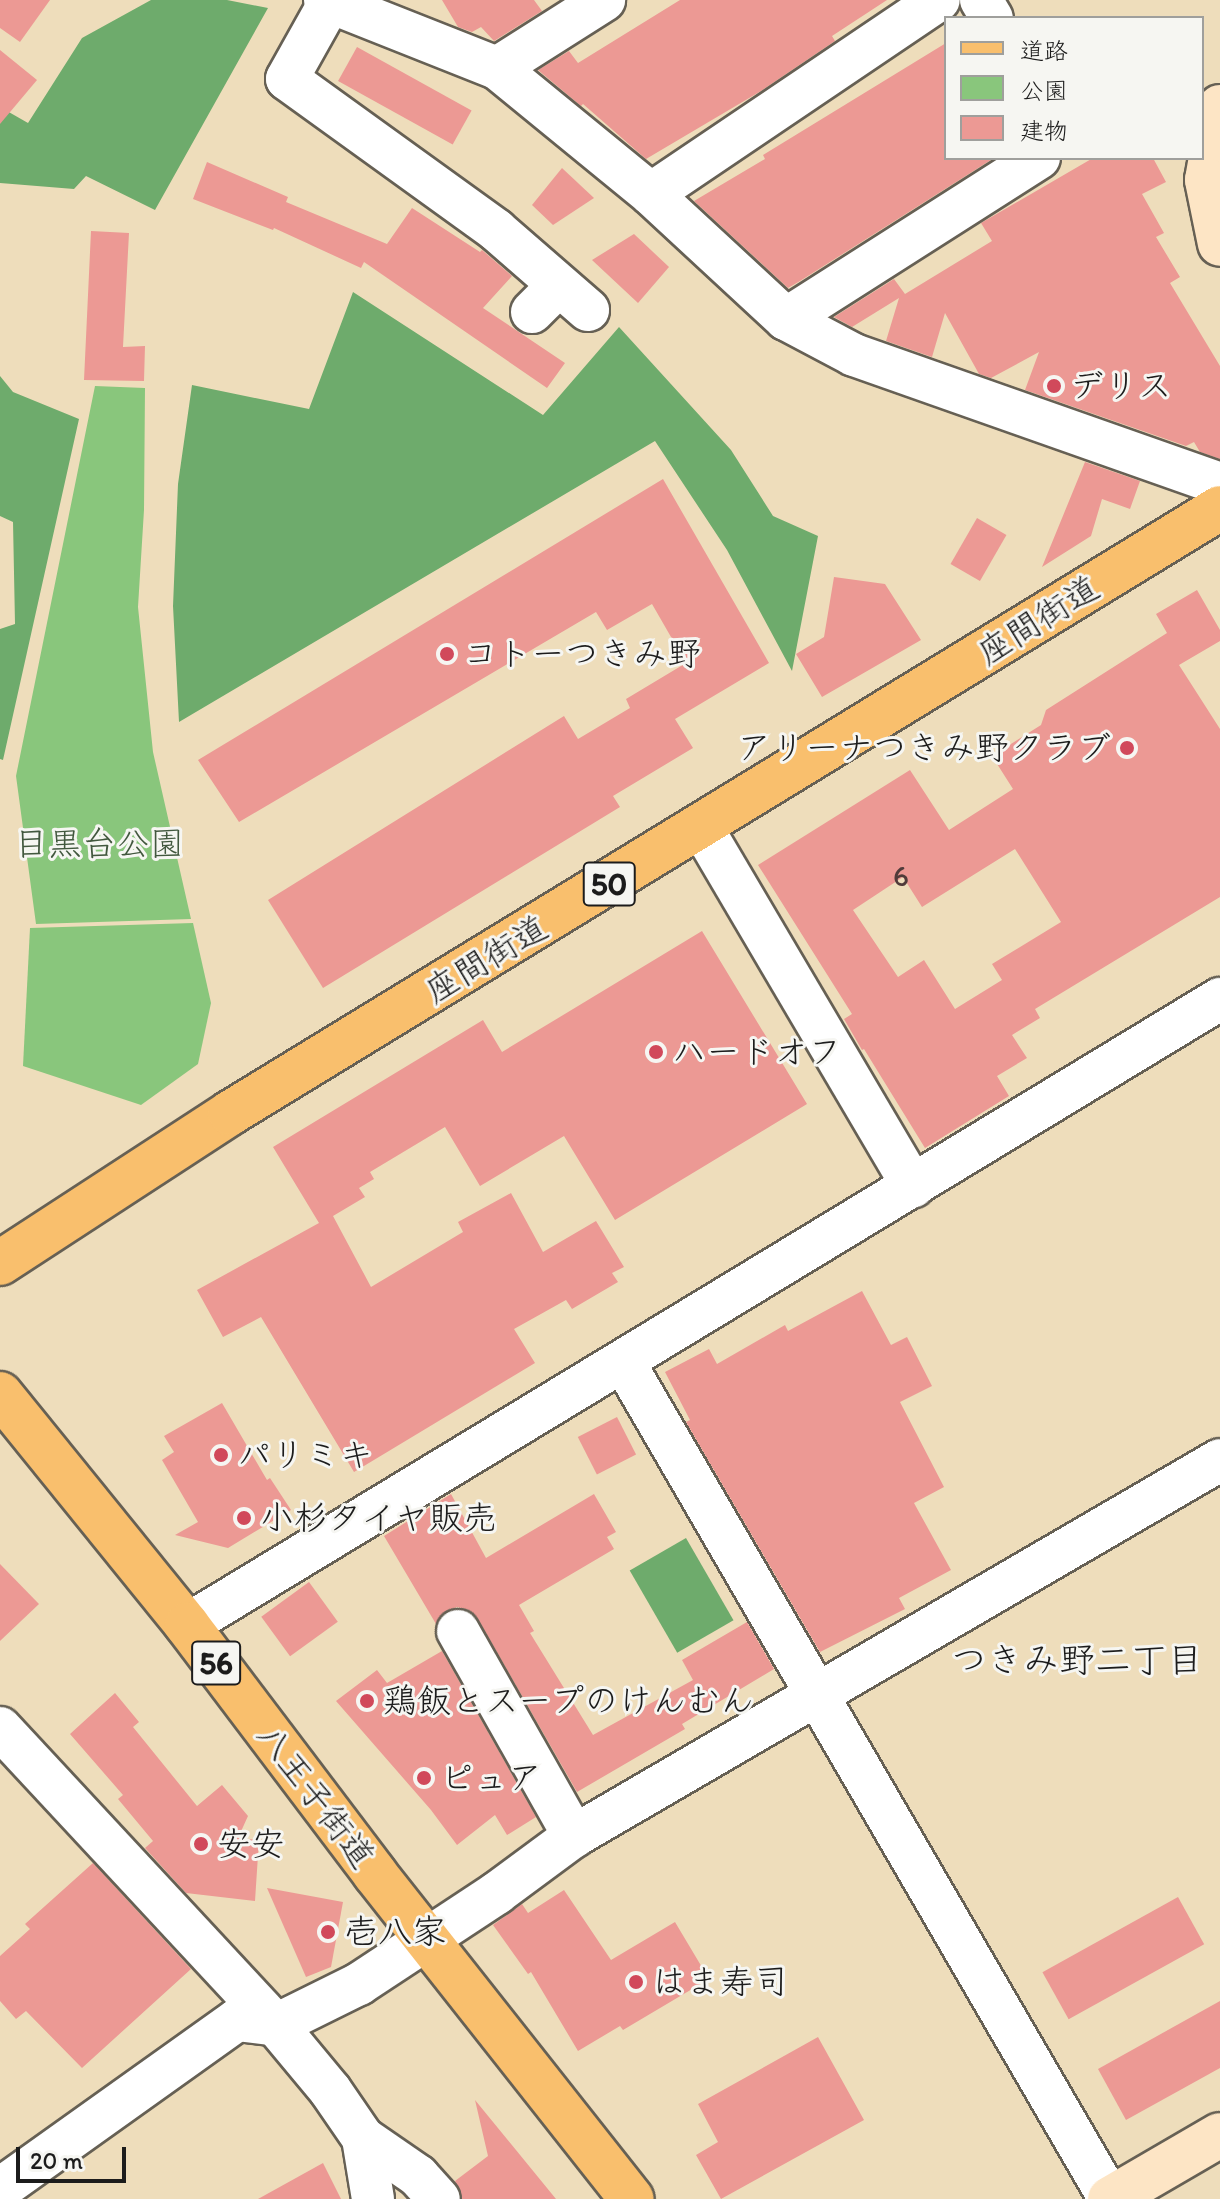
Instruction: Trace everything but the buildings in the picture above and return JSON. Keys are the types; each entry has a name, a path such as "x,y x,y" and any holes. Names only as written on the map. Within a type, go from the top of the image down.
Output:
{"main road":[{"name":"座間街道","path":"0,1263 230,1113 702,828 1220,508"},
{"name":"八王子街道","path":"0,1394 187,1625 426,1938 632,2199"}],"street":[{"path":"497,68 604,0"},
{"path":"651,194 939,0"},
{"path":"559,303 496,230 417,197 287,79 327,1 497,68 651,194 786,319 867,360 1220,484"},
{"path":"1220,107 1207,180 1220,244"},
{"path":"786,319 1036,160"},
{"path":"702,828 913,1186"},
{"path":"187,1625 1220,999"},
{"path":"623,1361 817,1694 1126,2195 1220,2135"},
{"path":"0,2189 237,2020 276,2025 359,1984 497,1893 574,1836 1220,1460"},
{"path":"458,1631 574,1836"},
{"path":"0,1728 276,2025 330,2090 363,2138 418,2176 439,2199"},
{"path":"363,2138 373,2199"}],"green space":[{"path":"151,0 227,0 268,8 155,210 86,176 74,189 0,183 0,107 28,123 82,38"},
{"path":"353,292 543,415 619,327 731,450 773,516 818,536 792,671 727,550 655,441 179,722 173,606 178,484 192,385 309,409"},
{"path":"0,376 13,392 79,419 3,760 0,759 0,629 15,624 13,522 0,516"},
{"name":"目黒台公園","path":"95,386 145,388 144,510 138,607 153,752 191,919 36,924 16,776"},
{"path":"193,923 211,1003 198,1064 141,1105 23,1066 30,928"},
{"path":"686,1538 734,1620 677,1653 630,1570"}],"place":[{"name":"デリス","path":"1054,386"},
{"name":"コトーつきみ野","path":"447,654"},
{"name":"アリーナつきみ野クラブ","path":"1127,748"},
{"name":"ハードオフ","path":"656,1052"},
{"name":"パリミキ","path":"221,1455"},
{"name":"小杉タイヤ販売","path":"244,1518"},
{"name":"鶏飯とスープのけんむん","path":"367,1701"},
{"name":"ピュア","path":"424,1778"},
{"name":"安安","path":"201,1844"},
{"name":"壱八家","path":"328,1932"},
{"name":"はま寿司","path":"636,1982"}],"district":[{"name":"つきみ野二丁目","path":"1077,1660"}]}
